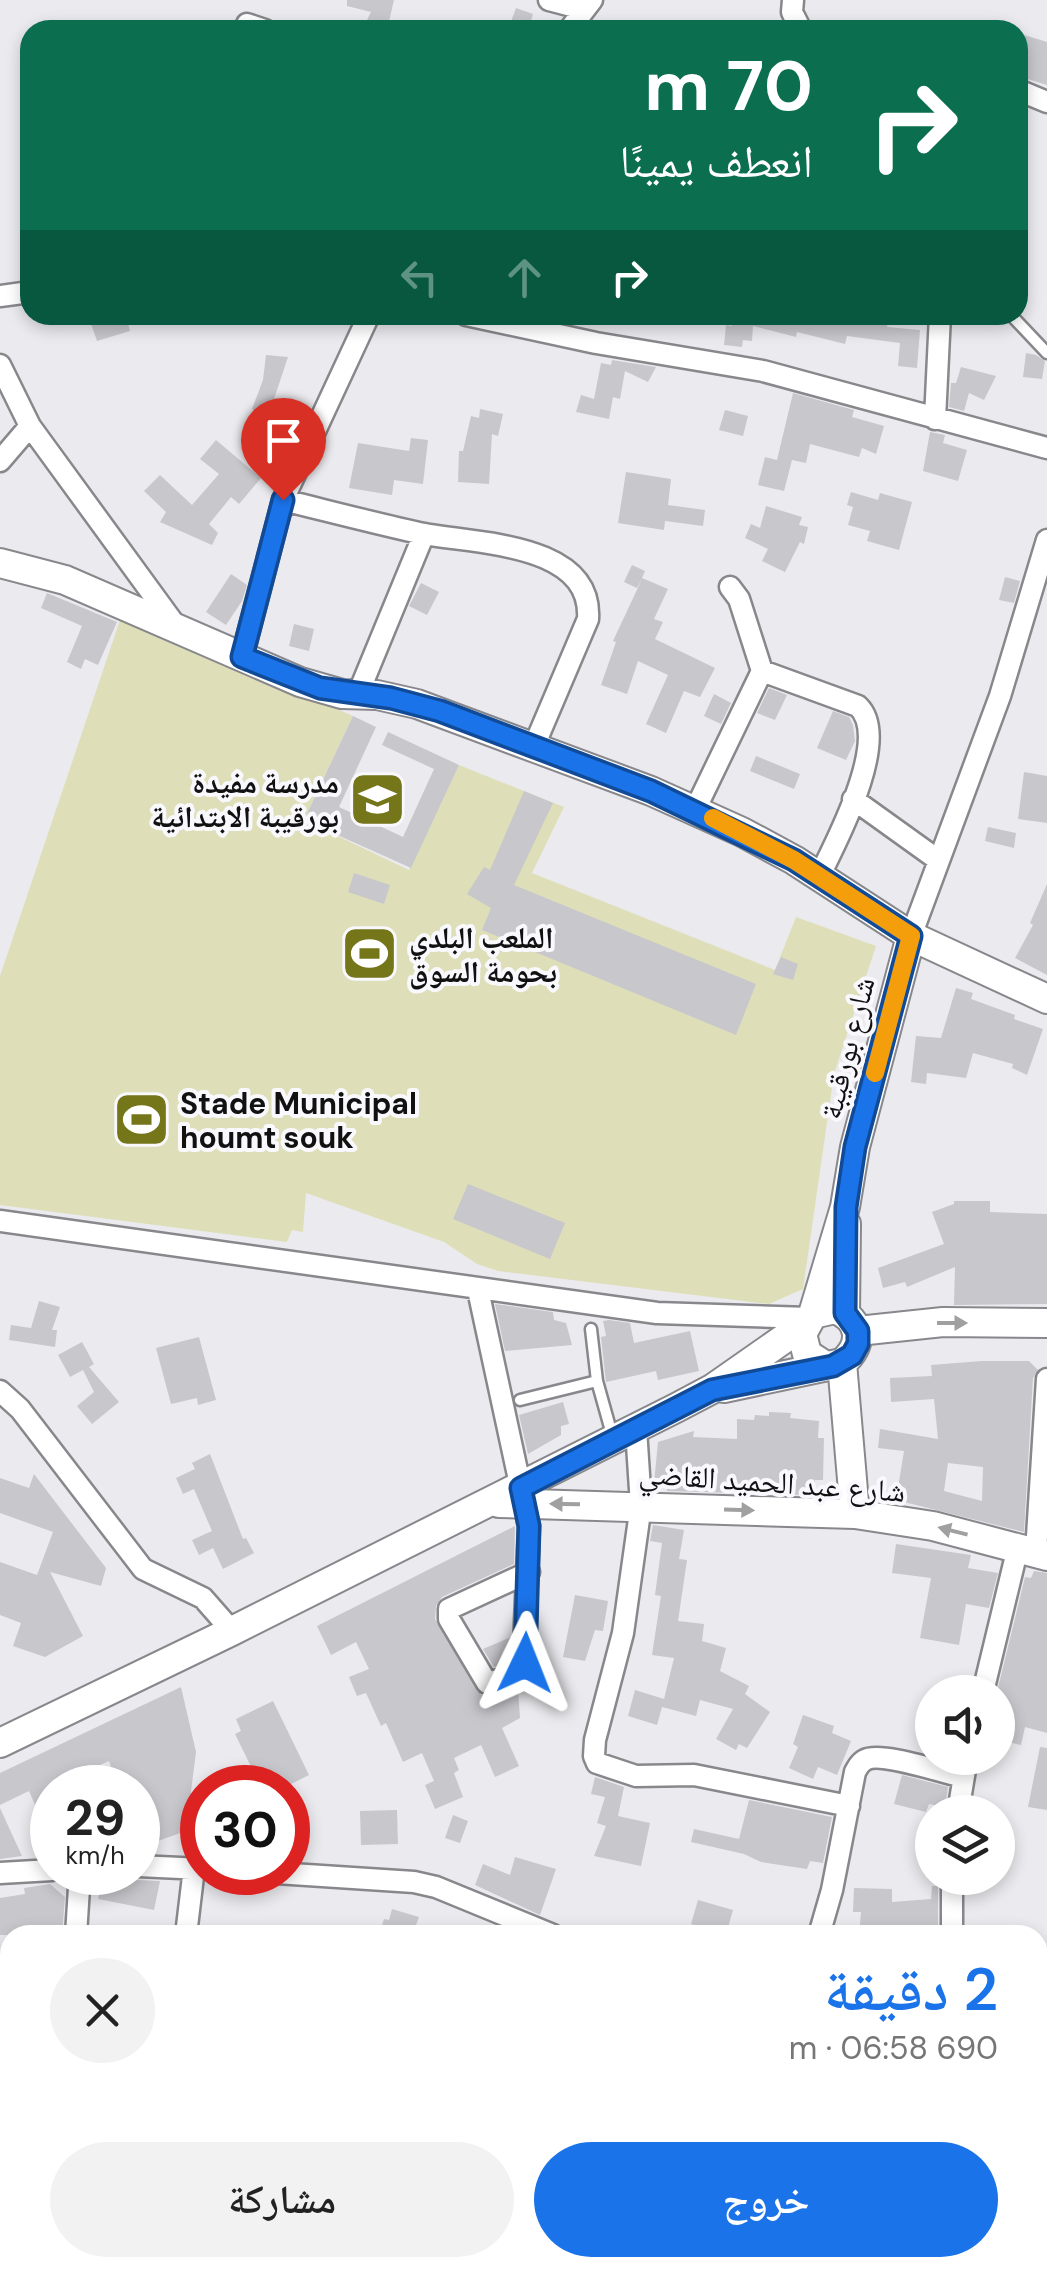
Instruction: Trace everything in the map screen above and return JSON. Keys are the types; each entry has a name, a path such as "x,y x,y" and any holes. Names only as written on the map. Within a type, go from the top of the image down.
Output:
{"main road":[{"path":"0,563 65,580 300,682 342,694 417,704 695,810 794,860 911,936 1047,999"},
{"name":"شارع بورقيبة","path":"851,1322 846,1207 855,1147 911,936"},
{"name":"شارع بورقيبة","path":"809,1319 846,1207"},
{"path":"0,1742 489,1503 523,1495 624,1434 712,1390 824,1309 851,1322 1047,1323"},
{"path":"809,1319 802,1344 814,1361 833,1364"},
{"path":"712,1390 833,1364 852,1355 858,1344 851,1322"},
{"path":"833,1364 855,1514"},
{"name":"شارع عبد الحميد القاضي","path":"523,1495 641,1505 855,1514 933,1526 1034,1552"}],"street":[{"path":"549,0 588,4"},
{"path":"242,657 283,500 364,325"},
{"path":"528,325 596,343 763,370 1047,448"},
{"path":"934,420 939,325"},
{"path":"0,365 30,426 179,630"},
{"path":"0,462 30,426"},
{"path":"283,500 424,534 495,542 557,563 578,580 589,600 588,618 534,746"},
{"path":"358,694 424,534"},
{"path":"911,936 1004,682 1047,540"},
{"path":"695,810 762,671 740,598 730,587"},
{"path":"762,671 858,706 869,724 867,754 853,799 819,877"},
{"path":"853,799 938,860"},
{"path":"0,1222 657,1314 809,1319"},
{"path":"478,1290 523,1495 529,1572 524,1669 487,1683 450,1618 449,1609 529,1572"},
{"path":"989,1675 1034,1552 1047,1379"},
{"path":"0,1391 20,1409 144,1569 203,1598 232,1631"},
{"path":"624,1434 641,1505 623,1633 595,1740 597,1763 636,1776 694,1775 849,1806"},
{"path":"821,1925 855,1772 861,1761 870,1757 915,1761"},
{"path":"0,1873 30,1871"},
{"path":"310,1876 425,1884 528,1925"},
{"path":"77,1925 79,1895"},
{"path":"188,1925 193,1895"},
{"path":"952,1895 952,1925"}],"lane":[{"path":"1020,325 1047,353"},
{"path":"591,1329 597,1381 624,1434"},
{"path":"520,1400 597,1381"}],"green space":[{"name":"الملعب البلدي بحومة السوق","path":"122,614 353,716 304,820 409,870 459,765 564,807 532,873 775,970 796,917 876,946 834,1074 803,1289 769,1304 498,1271 477,1264 444,1242 306,1193 303,1232 292,1230 287,1242 0,1205 0,976"}],"building":[{"path":"347,0 394,0 389,20 367,20 371,12 347,6"},
{"path":"516,8 533,14 531,20 512,20"},
{"path":"1028,36 1047,42 1047,85 1028,79"},
{"path":"91,325 128,325 130,331 97,341"},
{"path":"726,325 888,325 920,330 917,368 898,366 900,343 847,336 845,344 753,326 752,341 743,340 742,347 724,345"},
{"path":"1026,353 1045,361 1042,379 1023,377"},
{"path":"266,355 288,357 274,399 303,410 292,438 263,427 267,416 252,409 263,380"},
{"path":"612,360 656,367 648,382 625,371 620,399 613,397 609,419 576,412 581,395 594,399 601,363 611,365"},
{"path":"961,367 996,376 984,400 969,393 964,411 949,407 951,383 956,383"},
{"path":"793,393 854,410 852,417 884,426 876,454 862,448 859,457 810,444 806,463 792,460 784,491 758,485 765,457 777,460"},
{"path":"480,409 503,414 498,436 492,434 489,484 458,482 459,451 463,451 471,416 479,418"},
{"path":"725,410 748,416 743,436 719,430"},
{"path":"930,432 945,435 943,443 967,450 958,481 923,471"},
{"path":"411,438 428,440 423,484 394,480 392,495 349,488 358,443 409,451"},
{"path":"216,440 261,478 239,504 231,497 209,524 218,533 212,545 160,522 166,512 144,491 160,475 192,505 219,474 200,459"},
{"path":"626,472 671,479 668,505 705,510 703,526 665,521 664,530 618,523"},
{"path":"851,492 878,500 880,493 912,502 899,550 867,541 870,531 848,525 853,507 847,505"},
{"path":"766,506 802,517 799,525 808,527 804,544 800,542 785,572 762,561 768,549 745,538 751,524 760,528"},
{"path":"632,565 645,571 642,578 668,589 654,619 663,622 655,639 715,668 700,697 684,691 666,733 646,724 668,675 638,661 627,694 601,685 616,642 613,641 642,579 637,588 624,582"},
{"path":"231,574 247,585 242,601 226,625 206,612"},
{"path":"1005,577 1020,581 1014,603 999,600"},
{"path":"421,583 439,592 427,615 409,606"},
{"path":"47,593 117,622 98,665 85,659 81,669 67,662 82,626 41,608"},
{"path":"294,624 314,629 309,651 289,646"},
{"path":"769,688 787,695 775,720 757,713"},
{"path":"714,694 731,703 721,724 704,716"},
{"path":"833,711 849,717 853,725 855,741 846,760 817,748"},
{"path":"353,716 376,727 339,807 403,837 434,769 382,745 388,732 459,765 411,868 304,820"},
{"path":"756,756 800,774 794,789 750,771"},
{"path":"1024,772 1047,776 1047,823 1018,819"},
{"path":"524,791 553,803 514,885 756,984 736,1035 482,930 491,908 467,894 484,867 490,870"},
{"path":"988,827 1016,833 1014,848 985,841"},
{"path":"354,873 390,885 384,904 348,892"},
{"path":"1047,884 1047,975 1015,958 1033,925 1030,923"},
{"path":"781,957 798,964 793,980 773,974"},
{"path":"956,988 973,993 971,999 1043,1029 1027,1075 1012,1068 1013,1064 973,1053 966,1078 927,1073 926,1084 911,1082 916,1036 941,1038"},
{"path":"468,1184 565,1223 550,1259 453,1219"},
{"path":"954,1201 990,1201 990,1212 1047,1214 1047,1304 954,1305 955,1267 907,1287 905,1282 883,1288 878,1268 944,1244 932,1212"},
{"path":"39,1301 60,1307 52,1330 57,1330 55,1347 9,1340 11,1325 31,1328"},
{"path":"495,1304 553,1312 554,1320 566,1323 572,1345 505,1351"},
{"path":"603,1321 630,1323 634,1343 690,1331 699,1371 658,1380 656,1371 606,1382 601,1337 606,1336"},
{"path":"199,1337 216,1400 198,1405 197,1398 171,1404 156,1348"},
{"path":"82,1342 94,1364 89,1367 119,1402 92,1424 77,1406 94,1392 83,1370 70,1377 58,1355"},
{"path":"1029,1361 1038,1370 1033,1378 1024,1532 896,1500 904,1451 878,1448 880,1429 938,1439 934,1399 891,1402 890,1378 932,1376 931,1365","holes":["948,1463 983,1467 982,1501 944,1491"]},
{"path":"563,1402 569,1424 561,1426 561,1435 528,1454 519,1415"},
{"path":"769,1412 819,1421 818,1438 824,1438 823,1480 815,1480 815,1488 804,1488 804,1495 667,1491 667,1483 654,1483 658,1442 694,1431 693,1437 737,1439 737,1419 754,1420 755,1415 769,1416"},
{"path":"210,1454 243,1539 254,1553 223,1569 213,1548 199,1555 192,1540 212,1531 194,1489 183,1494 176,1478 195,1469 192,1463"},
{"path":"34,1474 106,1568 101,1586 50,1572 83,1636 45,1657 13,1646 21,1623 0,1615 0,1562 37,1575 53,1532 0,1513 0,1478 29,1488"},
{"path":"653,1525 684,1530 679,1559 687,1560 678,1621 704,1624 702,1641 726,1648 720,1671 749,1686 745,1694 770,1712 747,1748 739,1744 736,1750 716,1739 733,1709 700,1700 696,1716 662,1707 657,1725 628,1716 635,1690 664,1699 674,1658 652,1655 661,1596 655,1595 662,1543 650,1541"},
{"path":"515,1526 514,1564 442,1597 435,1619 481,1695 518,1689 520,1718 502,1728 519,1766 495,1777 481,1745 454,1758 459,1770 454,1773 463,1797 435,1809 425,1785 434,1781 422,1753 403,1762 386,1723 381,1726 366,1693 357,1696 349,1677 369,1669 356,1642 331,1655 317,1626"},
{"path":"896,1544 971,1555 968,1568 998,1573 989,1608 966,1604 959,1645 920,1638 931,1578 892,1573"},
{"path":"1034,1571 1047,1573 1047,1733 1025,1727 1021,1745 1015,1744 1015,1675 1001,1675 1025,1577 1031,1578"},
{"path":"575,1595 608,1601 603,1631 595,1630 585,1661 563,1657"},
{"path":"511,1637 510,1663 494,1667 483,1649"},
{"path":"181,1687 196,1752 194,1765 180,1765 180,1833 160,1840 160,1765 110,1765 109,1761 100,1765 30,1765 30,1793 0,1805 0,1773"},
{"path":"273,1701 304,1765 250,1765 235,1734 241,1731 236,1719"},
{"path":"803,1715 834,1726 832,1733 851,1741 837,1775 818,1767 813,1779 789,1768 798,1747 793,1744"},
{"path":"1040,1747 1047,1748 1047,1810 1028,1807"},
{"path":"902,1775 948,1787 947,1795 915,1795 915,1809 894,1804"},
{"path":"595,1777 624,1787 618,1816 650,1823 641,1866 594,1856 606,1826 597,1823 605,1797 591,1794"},
{"path":"749,1800 832,1817 823,1863 810,1861 807,1869 761,1862 744,1854 691,1842 694,1829 739,1839"},
{"path":"0,1808 22,1856 0,1859"},
{"path":"397,1810 398,1844 361,1845 360,1811"},
{"path":"453,1815 468,1821 460,1843 445,1838"},
{"path":"515,1857 556,1869 540,1915 475,1885 483,1864 510,1875"},
{"path":"30,1887 30,1895 63,1895 63,1925 0,1925 0,1898 25,1894 24,1888"},
{"path":"854,1888 892,1889 892,1902 938,1895 938,1925 860,1925 861,1912 853,1912"},
{"path":"99,1895 157,1895 154,1910 98,1899"},
{"path":"698,1900 733,1910 729,1925 691,1924"},
{"path":"392,1909 419,1917 416,1925 382,1925 384,1919 389,1920"}],"slow traffic":[{"path":"713,818 794,860 911,936 875,1073"}],"place":[{"name":"مدرسة مفيدة بورقيبة الابتدائية","path":"378,799"},
{"name":"الملعب البلدي بحومة السوق","path":"370,954"},
{"name":"Stade Municipal houmt souk","path":"141,1120"}],"route":[{"path":"283,500 242,657 300,682 342,694 376,695 440,711 651,791 794,860 911,936 855,1147 846,1207 845,1313 858,1331 858,1344 852,1355 833,1366 786,1372 712,1390 521,1488 529,1526 525,1663"}]}
